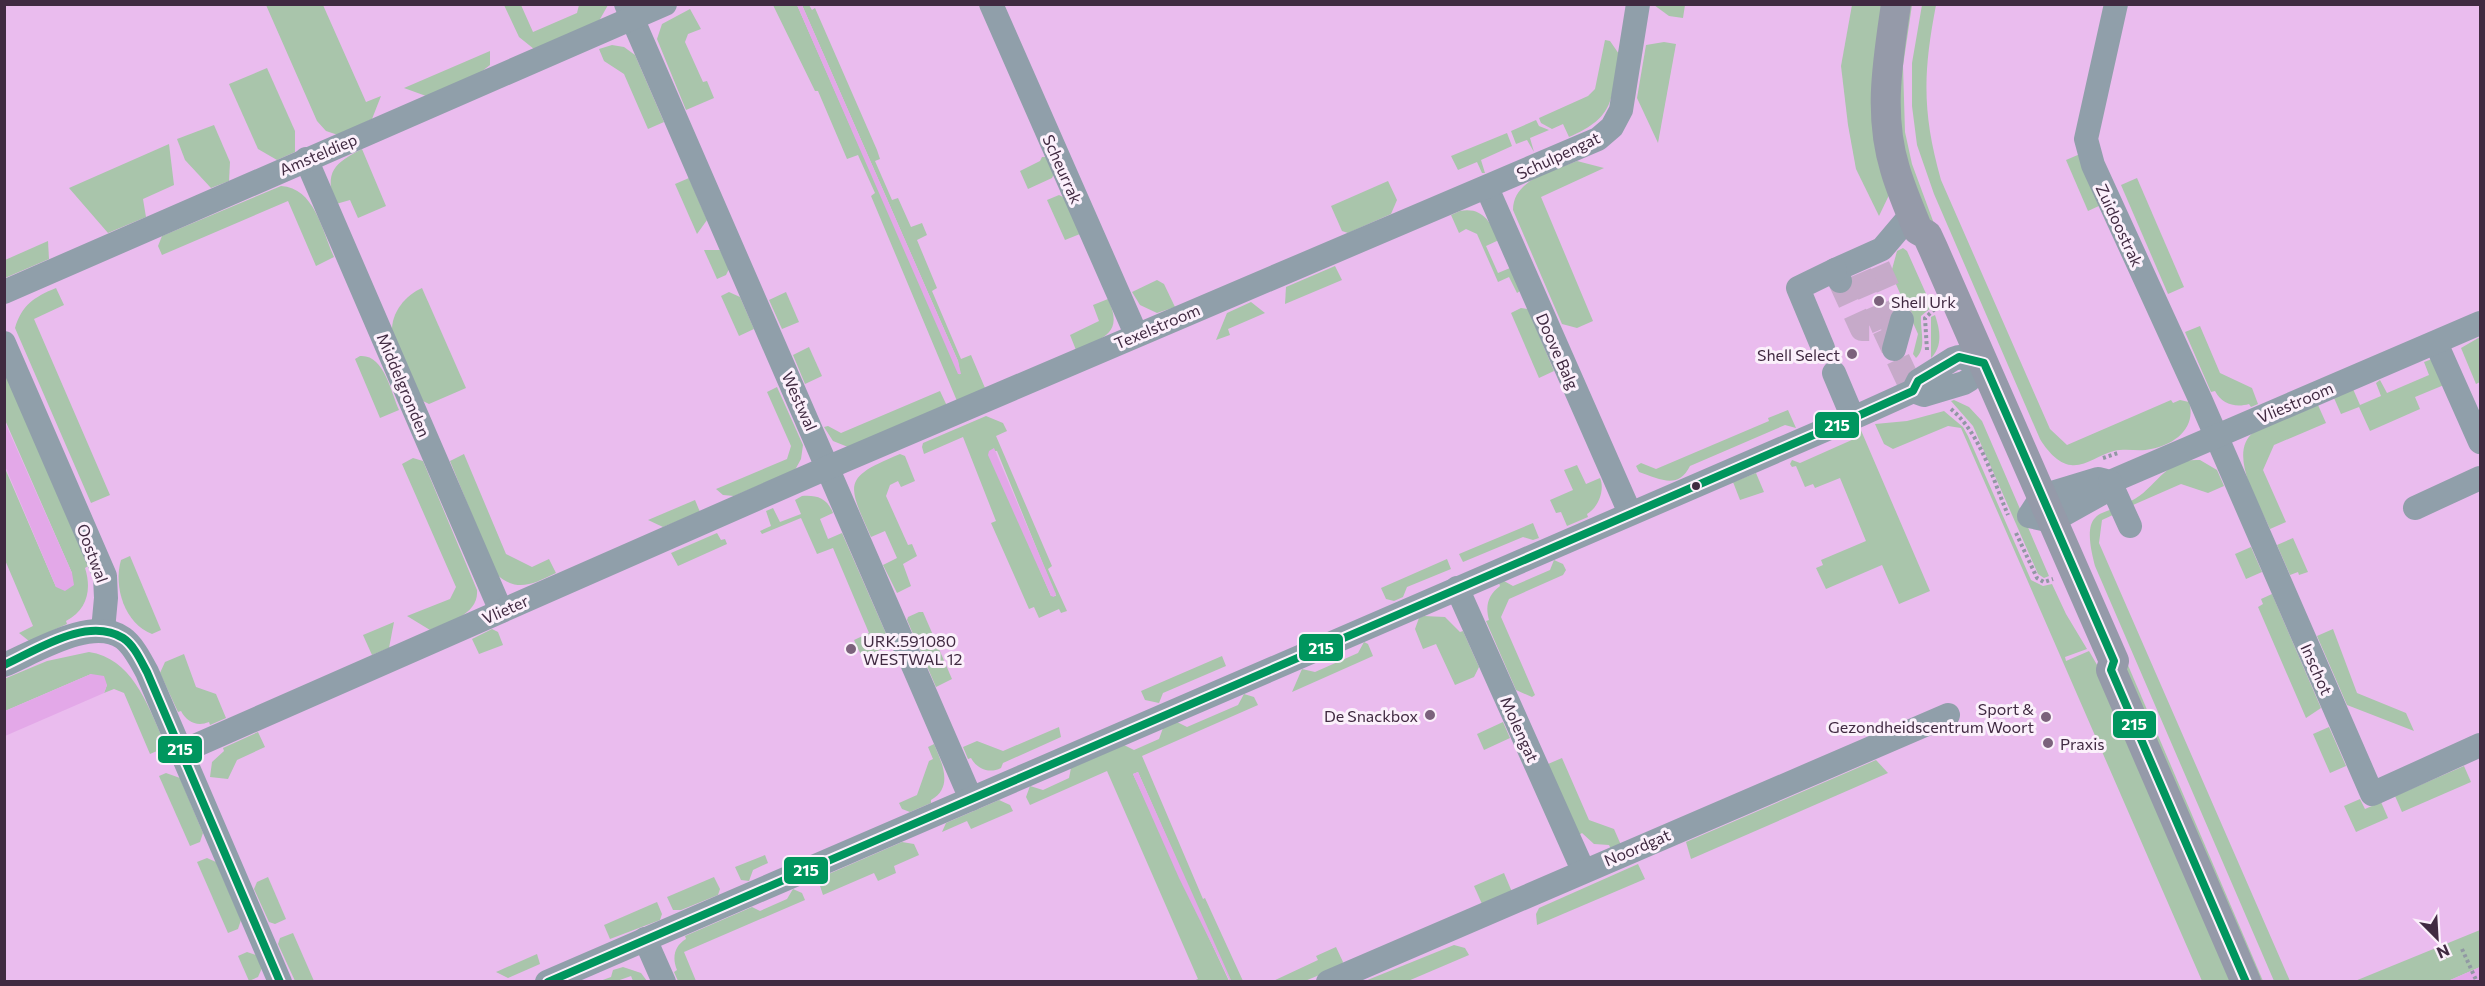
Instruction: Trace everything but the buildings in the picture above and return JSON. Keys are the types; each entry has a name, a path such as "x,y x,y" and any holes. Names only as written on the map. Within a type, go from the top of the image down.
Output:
{"main road":[{"path":"1896,4 1886,73 1884,110 1894,167 1916,225 1914,239 1924,276 2041,511 2071,612 2103,666 2111,670 2246,981"}],"street":[{"path":"629,11 665,4"},
{"name":"Scheurrak","path":"991,4 1136,334"},
{"name":"Schulpengat","path":"1487,188 1598,139 1612,128 1621,110 1638,4"},
{"name":"Zuidoostrak","path":"2116,4 2086,140 2093,165 2216,436"},
{"name":"Amsteldiep","path":"4,292 306,159 629,11"},
{"name":"Westwal","path":"629,11 829,467 971,799"},
{"name":"Middelgronden","path":"306,159 501,611"},
{"name":"Texelstroom","path":"829,467 1136,334 1487,188"},
{"name":"Doove Balg","path":"1487,188 1630,513"},
{"path":"1823,348 1798,288 1857,267 1882,249 1904,223 1916,225"},
{"path":"1894,349 1902,320"},
{"name":"Vliestroom","path":"2041,511 2098,479 2110,482 2481,323"},
{"name":"Oostwal","path":"4,343 105,576 106,598 103,630"},
{"path":"2436,343 2481,442"},
{"path":"547,981 1913,391 1924,395 1971,367"},
{"path":"1834,373 1854,417"},
{"name":"Inschot","path":"2216,436 2372,794 2481,745"},
{"name":"Vlieter","path":"181,752 829,467"},
{"path":"2415,508 2481,478"},
{"path":"2110,482 2130,525"},
{"name":"Molengat","path":"1457,588 1583,870"},
{"path":"4,665 69,637 94,629 122,637 135,652 147,672 280,981"},
{"name":"Noordgat","path":"1328,981 1948,715"},
{"path":"645,939 664,981"}],"path":[{"path":"1927,359 1925,318 1933,310"},
{"path":"1947,405 1965,422 1974,438 2034,574 2040,581 2050,580"},
{"path":"2463,950 2477,981"}],"shaded area":[{"path":"5,5 2480,5 2480,981 5,982"},
{"path":"797,5 802,5 958,361 961,374 958,374"},
{"path":"4,420 72,573 74,585 65,591 56,587 5,466"},
{"path":"994,448 1056,594 1054,597 1051,596 988,455 989,451"},
{"path":"91,674 104,676 107,685 104,693 5,736 5,711"},
{"path":"1138,772 1230,981 1179,878 1133,774"},
{"path":"2480,967 2480,981 2448,981"}],"green space":[{"path":"266,5 323,5 366,102 381,96 372,119 338,135 326,131 317,121"},
{"path":"504,5 521,5 533,32 577,13 579,5 608,5 599,21 534,49 519,37"},
{"path":"773,5 797,5 960,375 958,361 802,5 809,5 812,10 815,8 877,150 880,159 875,161 892,200 898,198 911,227 922,223 927,235 917,240 937,288 932,291 961,359 971,355 985,388 957,401 871,196 875,193 858,155 847,159 818,91 815,91"},
{"path":"1654,5 1685,5 1683,18 1669,16"},
{"path":"1852,5 1885,5 1891,191 1879,216 1856,169 1848,125 1841,66"},
{"path":"1907,5 1912,5 1903,66 1905,132 1912,164 1960,294 1905,162 1896,77"},
{"path":"1922,5 1936,5 1929,51 1927,92 1930,134 1941,180 2050,429 2067,445 2171,400 2173,403 2180,400 2189,402 2191,411 2187,427 2182,434 2168,444 2146,450 2114,451 2082,464 2071,465 2057,459 2040,439 1934,194 1917,145 1912,106 1912,63"},
{"path":"690,9 701,29 688,34 685,42 703,82 707,81 714,98 686,110 657,39 662,24"},
{"path":"1605,40 1610,41 1619,54 1612,95 1603,114 1596,122 1569,137 1563,124 1552,129 1541,123 1539,118 1588,96 1595,89"},
{"path":"1664,42 1676,44 1658,143 1637,98 1646,45"},
{"path":"612,45 624,47 635,55 664,122 648,129 624,74 604,61 599,49"},
{"path":"490,51 490,65 481,72 426,96 404,88"},
{"path":"267,68 295,131 295,152 277,160 258,149 229,84"},
{"path":"1536,120 1539,126 1549,130 1530,138 1534,152 1527,140 1516,144 1511,131"},
{"path":"214,125 230,162 229,181 211,188 185,160 177,139"},
{"path":"1507,133 1512,146 1481,160 1485,173 1482,173 1477,162 1458,170 1451,156"},
{"path":"169,144 174,185 143,199 146,217 108,233 69,188"},
{"path":"362,149 386,206 358,218 350,200 336,204 332,193 331,176 338,164"},
{"path":"2080,154 2101,205 2088,211 2066,160"},
{"path":"1042,157 1047,157 1054,174 1052,178 1028,189 1020,171 1040,161"},
{"path":"1577,161 1604,168 1541,197 1593,321 1577,328 1562,324 1513,210 1515,199 1527,184 1546,173"},
{"path":"689,178 707,220 697,234 675,184"},
{"path":"2137,178 2184,287 2168,294 2121,185"},
{"path":"1388,181 1397,200 1391,214 1348,233 1342,231 1331,206"},
{"path":"281,186 293,189 310,202 334,257 316,266 288,201 162,255 158,246 162,236"},
{"path":"1059,195 1065,198 1080,234 1065,240 1047,200"},
{"path":"1460,211 1475,211 1489,222 1499,240 1486,246 1498,273 1510,268 1520,291 1517,293 1509,277 1498,282 1477,234 1466,229 1459,233 1451,215"},
{"path":"48,241 49,259 5,278 5,260"},
{"path":"1903,248 1907,251 1932,307 1921,316 1922,344 1916,358 1913,354 1918,334 1891,273 1897,251"},
{"path":"704,250 720,250 729,269 726,275 717,279"},
{"path":"1335,266 1342,280 1285,304 1286,287"},
{"path":"1157,280 1164,284 1175,307 1157,313 1140,305 1132,292"},
{"path":"56,288 64,305 34,319 110,495 91,503 15,328 21,313 30,303"},
{"path":"422,288 466,388 429,404 423,401 392,332 394,318 401,305 410,295"},
{"path":"729,292 740,297 754,329 739,336 721,296"},
{"path":"786,292 799,322 782,329 769,300"},
{"path":"1108,299 1114,320 1112,327 1103,338 1076,350 1070,335 1099,321 1093,305"},
{"path":"1251,302 1265,313 1228,329 1230,335 1216,340 1227,313"},
{"path":"1521,308 1528,309 1554,371 1539,378 1511,313"},
{"path":"1935,315 1939,343 1931,358 1931,317"},
{"path":"2200,326 2220,373 2252,388 2258,404 2251,407 2249,404 2234,405 2225,402 2215,391 2211,392 2185,332"},
{"path":"2480,337 2480,382 2476,384 2461,348"},
{"path":"809,347 822,376 805,384 793,355"},
{"path":"360,356 368,357 381,367 399,410 380,418 355,359"},
{"path":"2432,359 2444,385 2415,397 2420,409 2370,431 2359,407 2341,414 2334,398 2353,389 2360,405 2381,396 2376,383 2380,380 2387,393 2429,375 2424,362"},
{"path":"5,370 88,566 85,568 88,592 79,611 66,621 67,624 29,641 19,633 33,626 5,560 4,466 56,587 72,573 5,420"},
{"path":"777,387 803,445 801,459 795,470 734,496 723,495 716,489 787,459 791,446 767,392"},
{"path":"940,391 947,406 848,447 833,441 824,427 828,426 841,433"},
{"path":"1954,400 1969,407 1982,421 2049,576 2044,578 2038,574 1973,426 1951,401"},
{"path":"2318,405 2326,423 2274,445 2263,470 2286,522 2270,529 2253,493 2244,466 2243,453 2246,441 2254,432 2269,424"},
{"path":"1788,410 1796,428 1785,425 1690,466 1680,478 1661,480 1639,472 1636,466 1641,463 1656,469 1769,421 1768,418"},
{"path":"1944,411 1963,427 1968,436 2031,580 2043,586 2052,584 2066,614 2087,649 2065,657 2066,661 2089,651 2100,670 2235,981 2202,981 1961,428 1948,426 1893,449 1884,444 1875,424 1907,421"},
{"path":"986,416 1003,423 1007,431 996,436 1052,566 1048,569 1067,611 1061,613 1059,609 1039,618 1034,607 1029,609 991,523 996,521 963,437 924,454 923,443","holes":["989,451 997,451 1056,596 1051,596"]},
{"path":"1860,428 1930,591 1899,604 1882,565 1826,589 1816,568 1823,565 1821,560 1866,541 1840,478 1815,488 1813,484 1805,487 1796,466 1792,467 1790,464 1792,460 1800,463 1854,439"},
{"path":"464,454 506,554 532,567 549,559 556,573 525,585 511,583 496,574 450,461"},
{"path":"900,454 905,456 915,481 901,487 898,481 890,485 886,496 908,545 912,544 917,556 903,564 911,586 897,593 883,565 897,558 885,531 871,537 854,493 859,477 881,462"},
{"path":"413,458 423,461 477,590 476,599 468,612 430,630 407,616 450,599 456,587 402,464"},
{"path":"2200,460 2217,470 2224,486 2208,493 2181,484 2133,505 2131,501 2169,469 2188,461"},
{"path":"1577,465 1586,484 1600,478 1602,487 1598,502 1587,514 1588,517 1567,526 1561,512 1556,513 1550,500 1573,490 1564,470"},
{"path":"1756,473 1764,492 1740,500 1733,482"},
{"path":"802,496 821,499 831,508 833,513 820,519 828,539 842,533 888,638 888,647 862,657 854,640 869,633 833,548 817,554 801,518 762,534 760,531 771,526 766,511 773,508 780,522 801,514 795,500"},
{"path":"695,500 700,512 663,527 648,520"},
{"path":"2113,509 2115,514 2102,520 2099,543 2290,981 2274,981 2095,566 2090,528 2095,518"},
{"path":"1533,523 1539,538 1533,540 1523,537 1463,562 1459,554"},
{"path":"717,533 721,540 725,539 727,544 678,566 671,553"},
{"path":"2293,538 2308,572 2299,575 2298,572 2290,575 2277,545"},
{"path":"2251,547 2262,572 2246,579 2235,554"},
{"path":"130,556 161,630 152,634 135,622 128,613 120,593 121,560"},
{"path":"1447,559 1451,569 1407,587 1403,597 1394,601 1386,599 1381,588"},
{"path":"1554,560 1563,564 1566,570 1563,575 1509,599 1501,617 1535,695 1532,697 1516,690 1486,621 1489,620 1487,610 1490,597 1500,586 1499,583 1504,581 1513,586 1550,570"},
{"path":"2084,570 2089,574 2263,981 2259,981"},
{"path":"2272,594 2321,708 2306,718 2258,607 2263,604 2261,599"},
{"path":"923,612 952,679 936,687 907,620 908,617"},
{"path":"1424,616 1445,617 1460,632 1463,631 1479,667 1474,677 1455,685 1436,644 1423,649 1415,629 1419,618"},
{"path":"394,622 389,648 372,655 363,635"},
{"path":"492,629 498,632 503,645 479,654 472,639"},
{"path":"2333,629 2357,693 2406,713 2414,731 2347,705 2317,636"},
{"path":"1364,642 1368,644 1373,656 1292,692 1302,669 1315,672 1358,653"},
{"path":"89,652 104,656 116,663 136,684 162,737 157,751 150,754 124,693 114,689 104,693 107,685 91,674 5,711 4,679 47,661"},
{"path":"184,654 196,687 216,694 226,718 210,725 209,722 196,724 189,721 181,711 178,712 160,673 165,662"},
{"path":"1222,656 1226,666 1163,693 1159,703 1145,700 1141,691"},
{"path":"1244,694 1254,697 1258,705 1142,756 1203,899 1205,898 1243,981 1230,981 1138,772 1133,774 1229,981 1193,981 1198,979 1107,771 1030,805 1026,797 1030,786 1043,790 1069,778 1071,768 1124,745 1134,750 1159,739 1163,728 1177,722 1187,727 1238,705"},
{"path":"1503,722 1510,738 1484,750 1477,734"},
{"path":"1059,727 1061,737 1003,763 997,770 980,768 971,758 968,759 963,747 977,741 1003,751"},
{"path":"2329,727 2346,766 2330,773 2313,734"},
{"path":"258,732 265,747 237,760 228,779 210,777 212,762 224,751 223,748"},
{"path":"934,744 943,767 942,788 931,803 910,812 902,809 899,803 917,795 929,761 933,759 928,747"},
{"path":"1562,758 1589,820 1614,829 1621,845 1611,849 1609,845 1594,844 1582,833 1579,835 1548,764"},
{"path":"1876,760 1888,773 1691,859 1686,842"},
{"path":"2464,766 2471,782 2402,812 2395,796"},
{"path":"166,773 180,778 203,833 200,842 190,846 159,776"},
{"path":"2360,799 2365,809 2381,802 2388,818 2356,832 2344,806"},
{"path":"999,800 1010,805 1013,811 971,829 967,821 942,832 946,823"},
{"path":"902,842 914,844 919,855 894,866 896,873 878,881 874,873 823,895 820,886 824,876"},
{"path":"765,855 768,863 753,870 749,881 741,880 735,867"},
{"path":"207,858 216,862 241,920 238,929 228,933 197,862"},
{"path":"1638,864 1645,879 1537,925 1536,914 1539,908"},
{"path":"1504,873 1512,892 1482,904 1474,886"},
{"path":"268,877 286,919 275,924 269,922 254,889 257,882"},
{"path":"714,877 720,889 718,895 681,910 673,910 667,897"},
{"path":"793,889 802,893 805,900 684,952 696,981 678,981 674,972 677,970 675,953 686,939 685,936 752,907 760,911 787,899"},
{"path":"657,902 662,914 660,920 610,939 604,925"},
{"path":"2480,930 2480,967 2448,981 2355,981"},
{"path":"293,933 314,981 295,981 278,944 280,938"},
{"path":"1454,945 1465,948 1469,955 1408,981 1365,981"},
{"path":"1336,947 1343,962 1341,966 1305,981 1271,982 1318,960 1316,956"},
{"path":"247,952 256,955 262,968 258,977 249,981 238,956"},
{"path":"537,954 540,964 508,978 496,972"},
{"path":"623,967 641,973 647,981 633,981 631,976 617,981 600,981 611,977 613,970"}],"tunnel":[{"path":"1878,266 1902,320"},
{"path":"1860,273 1884,329"},
{"path":"1840,281 1862,329 1884,329 1913,391"}],"transit line":[{"name":"215","path":"548,982 1862,414 1913,391 1918,381 1959,357 1984,363 2114,661 2111,670 2246,982"},
{"name":"215","path":"4,665 47,644 78,633 109,632 123,638 131,645 147,672 280,982"}],"place":[{"name":"Shell Urk","path":"1879,301"},
{"name":"Shell Select","path":"1852,354"},
{"name":"URK.591080 WESTWAL 12","path":"851,649"},
{"name":"De Snackbox","path":"1430,715"},
{"name":"Sport & Gezondheidscentrum Woort","path":"2046,717"},
{"name":"Praxis","path":"2048,743"}]}
